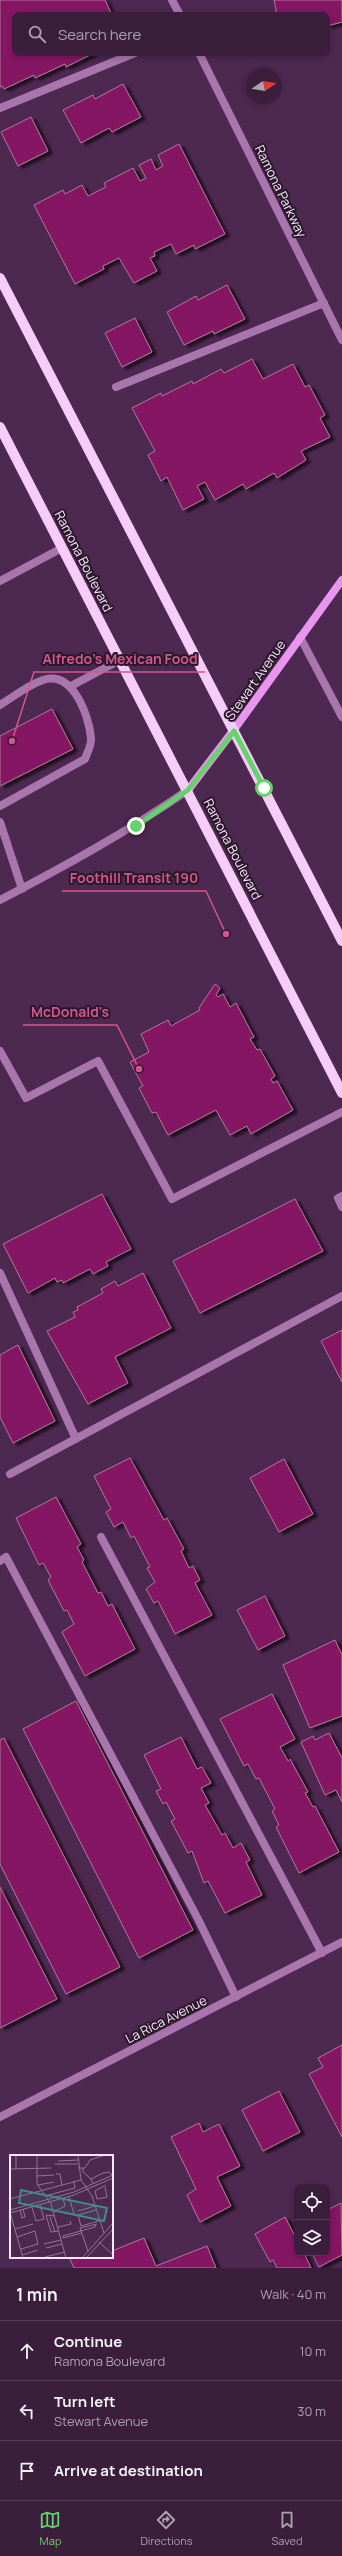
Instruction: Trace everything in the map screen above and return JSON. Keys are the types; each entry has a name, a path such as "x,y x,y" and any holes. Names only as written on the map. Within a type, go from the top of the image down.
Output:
{"main road":[{"path":"0,278 342,941"},
{"name":"Ramona Boulevard","path":"0,427 188,790 342,1093"}],"street":[{"path":"172,0 178,12"},
{"path":"0,108 128,56"},
{"name":"Ramona Parkway","path":"200,56 342,340"},
{"path":"116,387 324,303"},
{"path":"0,581 62,548"},
{"name":"Stewart Avenue","path":"0,900 136,826 188,790 234,731 342,580"},
{"path":"300,638 342,717"},
{"path":"71,686 120,660"},
{"path":"0,705 43,680 56,680 71,686 85,713 92,740 86,759 0,806"},
{"path":"0,822 22,889"},
{"path":"0,1051 26,1098 98,1061 172,1199 342,1112"},
{"path":"342,1196 338,1198 342,1207"},
{"path":"0,1273 76,1439"},
{"path":"10,1474 342,1296"},
{"path":"101,1537 322,1953"},
{"path":"0,1560 6,1557 198,1919 236,1997"},
{"name":"La Rica Avenue","path":"0,2116 342,1942"}],"building":[{"path":"0,0 105,0 111,12 12,12 12,56 88,56 66,67 65,64 35,78 34,75 4,89 2,86 0,87"},
{"path":"274,0 342,0 342,22 330,25 330,12 276,12"},
{"path":"123,84 141,117 112,132 109,128 81,143 63,110 93,95 95,99"},
{"path":"31,117 48,151 18,166 1,132"},
{"path":"179,144 225,234 195,249 194,245 176,254 171,244 154,252 155,256 150,258 157,271 134,283 119,258 103,266 104,269 75,284 34,205 63,190 65,194 82,185 88,196 106,187 104,183 133,168 140,181 146,178 139,165 151,159 156,170 163,166 158,155"},
{"path":"227,285 245,319 214,334 213,331 184,345 167,312 196,296 198,300"},
{"path":"135,318 152,352 122,367 105,333"},
{"path":"252,359 263,379 293,364 305,387 309,385 325,415 320,418 330,437 301,451 306,460 277,478 274,473 246,489 243,484 215,500 205,482 197,486 204,499 183,510 167,477 161,481 148,455 155,451 132,408 161,393 162,396 192,381 193,384 221,369 224,373"},
{"path":"52,709 73,749 0,786 0,736"},
{"path":"215,984 220,988 216,995 218,997 223,994 230,1007 236,1003 254,1037 250,1039 257,1050 260,1049 275,1076 271,1079 273,1083 277,1081 293,1110 251,1134 247,1126 230,1135 216,1110 168,1135 156,1112 152,1113 139,1088 143,1086 130,1062 149,1052 141,1034 168,1020 171,1026 200,1010 199,1008"},
{"path":"102,1194 131,1249 106,1262 108,1266 93,1274 90,1269 63,1283 62,1280 57,1282 55,1278 28,1293 3,1244"},
{"path":"295,1199 323,1251 200,1313 173,1261"},
{"path":"143,1273 171,1328 115,1357 128,1383 88,1404 47,1331 75,1317 73,1312 78,1310 77,1307 103,1293 101,1289 115,1281 118,1286"},
{"path":"342,1330 342,1382 321,1341"},
{"path":"18,1345 55,1421 13,1443 0,1417 0,1355"},
{"path":"130,1458 164,1520 167,1518 184,1549 181,1551 189,1568 193,1566 200,1580 195,1583 212,1615 175,1634 158,1601 154,1603 146,1589 155,1582 147,1568 150,1567 134,1536 131,1538 123,1522 114,1527 106,1512 111,1509 94,1476"},
{"path":"284,1459 313,1514 279,1532 250,1478"},
{"path":"56,1497 81,1544 77,1547 84,1560 82,1562 98,1593 101,1592 108,1606 112,1604 135,1649 85,1676 62,1632 74,1624 67,1610 64,1611 48,1580 51,1577 43,1563 39,1565 16,1518"},
{"path":"265,1596 285,1636 258,1650 237,1610"},
{"path":"335,1640 342,1655 342,1716 310,1728 283,1665"},
{"path":"272,1694 295,1739 280,1747 288,1761 290,1759 308,1792 305,1793 313,1807 315,1806 339,1852 299,1873 276,1827 279,1825 272,1811 275,1809 259,1778 256,1779 248,1764 244,1766 220,1719"},
{"path":"76,1701 193,1930 139,1958 23,1729"},
{"path":"329,1733 342,1758 342,1802 336,1790 325,1795 301,1742 313,1736 315,1740"},
{"path":"181,1737 197,1769 202,1767 211,1783 201,1788 209,1803 205,1805 222,1835 225,1833 233,1848 241,1843 250,1860 246,1862 262,1895 225,1913 208,1881 204,1883 192,1851 188,1853 171,1821 175,1819 166,1802 163,1804 156,1791 161,1789 144,1755"},
{"path":"4,1738 120,1967 66,1994 0,1864 0,1740"},
{"path":"0,1887 57,1999 0,2028"},
{"path":"342,2045 342,2137 309,2074 323,2067 318,2058"},
{"path":"279,2091 300,2132 263,2151 242,2110"},
{"path":"199,2123 203,2132 219,2124 240,2166 217,2177 231,2206 200,2222 187,2195 196,2189 171,2137"},
{"path":"341,2203 342,2255 319,2267 314,2256 330,2256 330,2208"},
{"path":"285,2217 294,2234 294,2256 305,2256 311,2268 277,2268 273,2260 270,2262 255,2234"},
{"path":"144,2238 156,2266 207,2246 216,2268 74,2268 69,2258 113,2258 113,2251"}],"place":[{"name":"Alfredo's Mexican Food","path":"12,741"},
{"name":"Foothill Transit 190","path":"226,934"},
{"name":"McDonald's","path":"139,1069"}],"route":[{"path":"136,826 188,790 234,731 264,788"}]}
